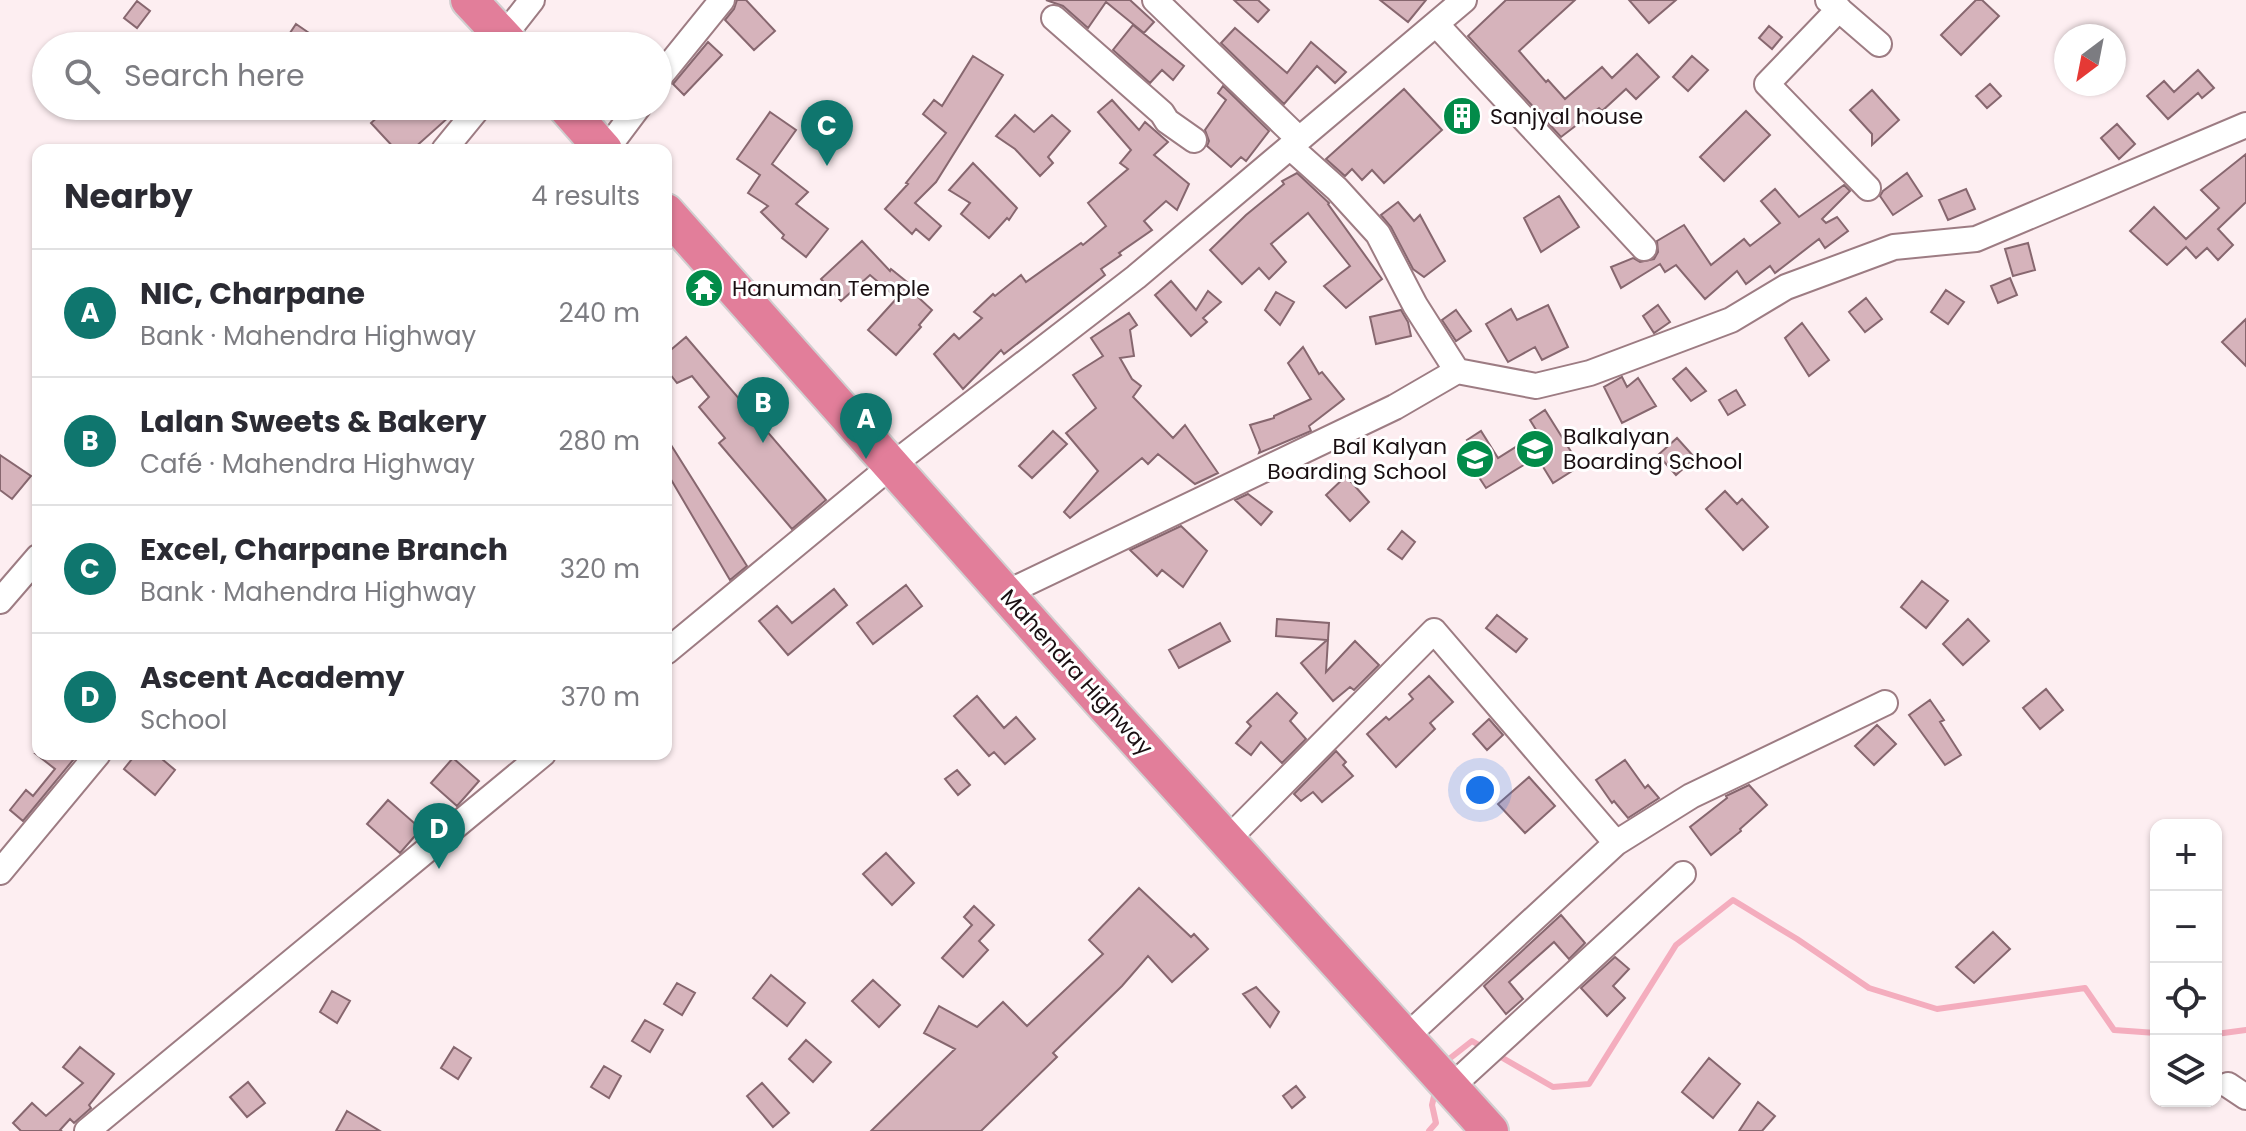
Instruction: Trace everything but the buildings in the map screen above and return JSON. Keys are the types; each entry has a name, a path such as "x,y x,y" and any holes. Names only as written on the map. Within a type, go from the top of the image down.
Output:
{"highway":[{"path":"469,0 499,32"},
{"path":"578,120 600,144"},
{"name":"Mahendra Highway","path":"672,219 1490,1131"}],"street":[{"path":"513,32 532,0"},
{"path":"672,62 722,0"},
{"path":"1155,0 1378,234 1415,305 1457,371"},
{"path":"672,647 891,466 1136,277 1464,0"},
{"path":"1868,188 1767,84 1833,5 1879,44"},
{"path":"1054,18 1162,113 1167,121 1194,140"},
{"path":"1436,24 1644,248"},
{"path":"449,144 469,120"},
{"path":"610,144 628,120"},
{"path":"1006,593 1395,407 1457,371 1536,386 1590,373 1731,320 1786,287 1894,247 1976,239 2246,125"},
{"path":"0,601 32,564"},
{"path":"1228,839 1434,631 1616,843"},
{"path":"1406,1037 1616,843 1691,796 1885,703"},
{"path":"0,872 93,760"},
{"path":"87,1131 536,760"},
{"path":"1451,1087 1683,874"}],"waterway":[{"path":"1494,1053 1553,1087 1589,1084 1676,945 1733,900 1869,988 1937,1009 2085,988 2114,1030 2150,1033"},
{"path":"2222,1033 2246,1030"},
{"path":"1444,1063 1472,1041 1484,1048"},
{"path":"1429,1131 1436,1123 1432,1105 1435,1092"}],"place":[{"name":"Sanjyal house","path":"1462,116"},
{"name":"Excel, Charpane Branch","path":"827,166"},
{"name":"Hanuman Temple","path":"704,288"},
{"name":"Lalan Sweets & Bakery","path":"763,443"},
{"name":"Balkalyan Boarding School","path":"1535,449"},
{"name":"NIC, Charpane","path":"866,459"},
{"name":"Bal Kalyan Boarding School","path":"1475,459"},
{"name":"Ascent Academy","path":"439,869"}]}
